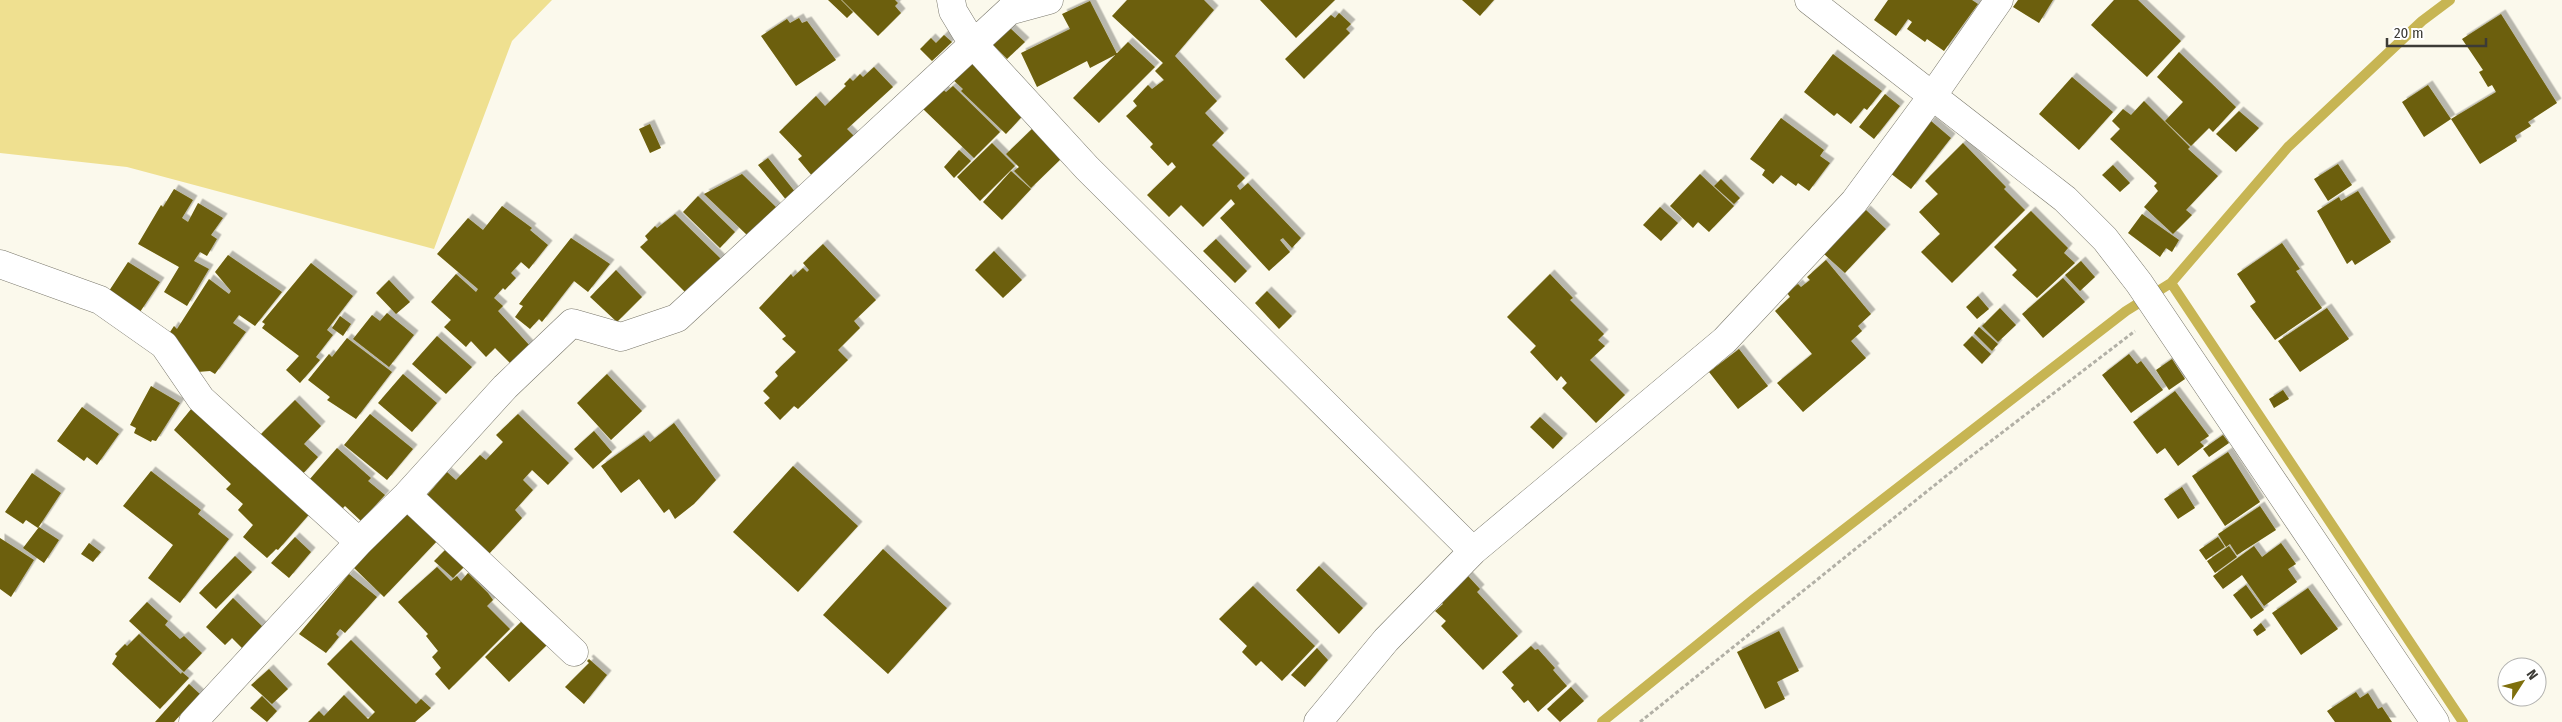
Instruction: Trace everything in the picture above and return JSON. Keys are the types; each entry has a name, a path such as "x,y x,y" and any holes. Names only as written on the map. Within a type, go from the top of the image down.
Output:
{"street":[{"path":"951,0 953,12 973,44 1088,168 1472,551"},
{"path":"193,722 359,542 407,495 505,386 572,323 621,337 677,318 1009,11 1049,0"},
{"path":"1809,0 2065,199 2105,239 2140,283 2435,722"},
{"path":"1318,722 1386,640 1472,551 1725,340 1854,202 1933,95 1999,0"},
{"path":"0,264 100,300 164,345 201,399 359,542"},
{"path":"407,495 574,652"}],"path":[{"path":"1640,722 1961,464 2157,310"}],"shaded area":[{"path":"0,0 552,0 512,41 434,249 127,167 0,153"}],"building":[{"path":"828,0 841,0 853,12 847,18"},
{"path":"842,0 895,0 898,3 895,6 901,13 878,36"},
{"path":"1127,0 1204,0 1214,10 1175,56 1217,101 1205,113 1224,133 1212,145 1245,178 1237,186 1240,190 1248,183 1301,238 1292,248 1283,238 1280,240 1290,252 1269,271 1220,218 1235,204 1231,199 1203,227 1181,205 1169,217 1147,195 1176,167 1172,162 1168,166 1150,147 1153,144 1126,116 1137,106 1133,101 1148,85 1152,89 1164,80 1155,71 1163,63 1112,16"},
{"path":"1260,0 1335,0 1296,38"},
{"path":"1462,0 1494,0 1480,16"},
{"path":"1888,0 1972,0 1978,4 1944,51 1927,39 1925,42 1907,29 1912,22 1908,19 1896,36 1874,20"},
{"path":"2018,0 2053,0 2039,23 2013,7"},
{"path":"2114,0 2138,0 2181,41 2147,77 2091,25"},
{"path":"1090,1 1117,54 1090,68 1087,61 1037,87 1021,53 1070,29 1062,14"},
{"path":"1339,13 1351,24 1346,29 1350,33 1304,79 1285,59 1331,15 1335,18"},
{"path":"2501,14 2557,103 2528,122 2531,126 2515,136 2517,141 2480,164 2451,119 2496,92 2492,85 2488,87 2479,72 2483,70 2462,39"},
{"path":"799,18 802,23 807,21 836,60 796,86 761,36 787,19 790,23"},
{"path":"1009,27 1025,42 1007,59 991,43"},
{"path":"944,35 952,42 932,61 920,49 931,38 936,43"},
{"path":"1128,42 1155,67 1099,123 1073,98"},
{"path":"2179,52 2236,107 2213,132 2209,128 2191,146 2165,121 2183,102 2157,77"},
{"path":"1833,54 1882,91 1867,110 1864,108 1851,124 1837,113 1834,116 1804,92"},
{"path":"970,60 1028,110 1006,134 961,91 963,89 951,78"},
{"path":"874,67 893,87 847,129 855,137 813,177 798,159 802,156 779,132 816,96 825,106 846,86 844,84 850,78 853,81 860,74 863,77"},
{"path":"2072,77 2113,112 2079,150 2039,114"},
{"path":"2428,85 2451,119 2424,137 2402,102"},
{"path":"953,86 1000,132 974,158 923,109 942,89 946,92"},
{"path":"1885,94 1900,106 1874,139 1859,127"},
{"path":"2144,101 2190,147 2188,149 2218,176 2186,210 2192,215 2173,234 2144,207 2158,191 2154,186 2157,183 2110,139 2120,129 2112,121 2123,109 2131,115"},
{"path":"2239,111 2259,128 2236,152 2216,134"},
{"path":"1781,118 1824,150 1820,156 1830,163 1809,191 1798,183 1796,186 1781,175 1773,184 1762,175 1765,170 1750,159"},
{"path":"1931,121 1951,138 1911,189 1890,173"},
{"path":"650,124 661,148 650,153 639,129"},
{"path":"1034,127 1065,155 1031,188 1014,171 1019,167 1006,154"},
{"path":"992,143 1015,166 980,201 957,177"},
{"path":"1963,143 2006,187 2004,189 2025,210 1952,283 1921,252 1940,234 1919,212 1938,194 1925,181"},
{"path":"959,150 971,161 954,178 944,167"},
{"path":"768,158 796,193 787,201 758,165"},
{"path":"2338,164 2352,185 2328,201 2314,179"},
{"path":"2113,165 2130,183 2120,192 2102,175"},
{"path":"1011,171 1031,189 1002,220 983,202"},
{"path":"742,174 778,209 747,235 704,194"},
{"path":"1700,174 1734,206 1709,232 1698,222 1693,228 1670,206"},
{"path":"1721,179 1740,198 1734,204 1714,186"},
{"path":"174,189 193,200 182,218 188,222 198,203 223,218 211,235 217,239 207,256 200,252 194,261 209,269 187,306 164,292 179,267 138,244 161,205 163,207"},
{"path":"2358,191 2391,242 2355,265 2352,260 2347,264 2317,211 2339,197 2341,201"},
{"path":"698,196 735,232 720,248 683,212"},
{"path":"502,206 532,228 530,230 548,245 529,269 521,262 511,273 516,278 494,298 503,306 498,311 531,347 512,365 495,348 486,357 471,341 466,347 444,327 451,320 431,302 456,274 476,292 478,289 437,254 468,218 483,230"},
{"path":"1660,207 1678,223 1661,241 1643,225"},
{"path":"1866,210 1886,229 1845,273 1824,254"},
{"path":"2031,211 2068,248 2064,253 2075,263 2037,298 2012,275 2017,270 1994,247"},
{"path":"675,214 721,259 688,295 640,247 648,240 645,236 655,226 657,228"},
{"path":"2142,214 2179,240 2172,252 2166,248 2160,257 2128,233"},
{"path":"571,238 610,264 588,292 574,281 542,322 539,319 530,329 515,317 523,306 519,304"},
{"path":"1216,239 1247,271 1235,283 1203,251"},
{"path":"2282,243 2300,269 2296,271 2322,308 2275,340 2250,306 2256,302 2237,274"},
{"path":"823,244 876,300 854,321 860,328 838,350 848,360 798,409 794,406 780,420 764,403 770,398 763,391 778,376 775,372 796,352 782,339 786,336 759,308 791,274 793,277 803,268 807,272 809,270 803,263"},
{"path":"994,251 1022,280 1003,298 975,270"},
{"path":"228,255 282,292 255,326 239,315 233,323 246,332 215,374 210,371 197,372 168,335 174,326 177,329 209,279 229,294 231,291 215,272"},
{"path":"1826,260 1871,314 1858,326 1862,331 1851,341 1866,358 1803,412 1777,383 1812,354 1775,311 1790,297 1787,293 1798,284 1801,287 1810,280 1807,277"},
{"path":"2081,261 2095,277 2080,291 2065,275"},
{"path":"128,262 160,282 140,312 109,291"},
{"path":"311,263 353,296 327,330 333,335 316,357 320,360 300,383 286,370 299,356 262,328 265,324 262,322"},
{"path":"616,270 642,297 617,322 590,297"},
{"path":"1550,274 1573,298 1570,300 1604,334 1598,340 1605,346 1590,360 1625,395 1596,423 1562,388 1567,383 1561,376 1557,381 1530,352 1536,346 1507,317"},
{"path":"2063,278 2085,302 2043,338 2022,314"},
{"path":"389,280 410,302 396,314 376,293"},
{"path":"1267,291 1292,316 1279,329 1255,303"},
{"path":"1978,296 1989,309 1977,319 1966,307"},
{"path":"2000,308 2016,325 1998,342 1982,326"},
{"path":"2327,308 2349,339 2300,372 2278,341"},
{"path":"387,313 414,335 389,367 353,339 372,315 380,321"},
{"path":"340,316 351,324 343,336 332,328"},
{"path":"1979,327 1998,344 1992,351 1974,333"},
{"path":"437,336 472,367 446,394 412,364"},
{"path":"1972,336 1991,354 1982,364 1963,345"},
{"path":"347,338 392,372 356,419 327,400 330,397 308,380 329,354 332,357"},
{"path":"1739,349 1768,386 1738,409 1709,372"},
{"path":"2129,354 2137,364 2141,361 2163,390 2131,413 2102,375"},
{"path":"2172,359 2185,379 2169,390 2156,370"},
{"path":"403,374 437,403 412,432 378,403"},
{"path":"607,374 642,411 611,440 577,403"},
{"path":"151,386 180,403 156,441 152,440 151,442 134,433 136,428 130,425"},
{"path":"2283,390 2289,399 2274,408 2269,399"},
{"path":"2175,391 2209,436 2200,442 2204,446 2178,466 2165,448 2157,454 2133,422"},
{"path":"295,400 321,426 304,444 318,457 301,476 258,437"},
{"path":"196,403 313,510 278,550 276,549 267,558 243,537 253,525 238,510 243,504 226,489 231,484 174,430"},
{"path":"82,407 119,434 97,465 87,457 84,461 57,441"},
{"path":"370,414 413,449 387,480 344,445"},
{"path":"518,414 569,463 548,485 532,470 523,480 533,490 515,510 522,518 489,554 455,521 449,529 421,502 447,472 456,480 480,455 486,460 503,442 496,435"},
{"path":"1540,417 1563,438 1553,449 1530,427"},
{"path":"674,423 716,480 694,504 675,519 669,509 664,513 639,479 621,493 601,466 644,435 650,442"},
{"path":"594,431 612,452 593,469 574,449"},
{"path":"2223,435 2229,443 2209,457 2203,449"},
{"path":"337,448 371,478 368,481 385,495 361,521 345,506 342,509 309,480"},
{"path":"2228,452 2260,502 2225,526 2192,476"},
{"path":"793,466 858,526 798,592 733,532"},
{"path":"151,471 201,510 198,514 229,539 180,603 148,578 173,545 123,506"},
{"path":"32,473 61,493 38,528 26,520 23,524 5,512"},
{"path":"2182,487 2195,508 2178,519 2164,499"},
{"path":"2260,506 2276,530 2237,555 2230,544 2226,547 2218,534"},
{"path":"406,513 438,540 384,597 353,567"},
{"path":"39,527 59,540 44,563 23,548"},
{"path":"295,537 311,552 289,578 271,563"},
{"path":"2218,537 2225,547 2206,560 2199,550"},
{"path":"0,538 34,560 11,597 0,589"},
{"path":"89,543 101,552 93,562 81,554"},
{"path":"2281,543 2296,564 2288,569 2297,582 2264,606 2242,575 2223,589 2213,576 2254,546 2262,557"},
{"path":"2229,546 2237,557 2215,573 2207,561"},
{"path":"446,549 464,567 453,578 434,561"},
{"path":"883,549 947,608 888,674 823,615"},
{"path":"235,556 252,572 216,609 199,593"},
{"path":"1319,566 1363,608 1339,634 1296,590"},
{"path":"437,567 451,581 457,576 461,581 468,573 493,600 487,606 510,629 449,690 435,674 441,668 432,657 438,651 426,636 428,634 398,602"},
{"path":"349,574 377,597 345,633 340,629 336,634 339,637 326,653 299,634"},
{"path":"1468,576 1480,589 1477,592 1518,636 1483,670 1441,626 1446,621 1435,611 1443,604 1441,602"},
{"path":"2246,585 2264,610 2251,619 2233,595"},
{"path":"1253,586 1315,646 1282,681 1261,661 1256,666 1242,652 1247,646 1219,619"},
{"path":"2308,588 2338,629 2301,655 2272,613"},
{"path":"233,598 265,629 245,651 232,638 225,645 206,627"},
{"path":"147,602 168,621 165,625 180,639 184,636 202,653 184,672 129,621"},
{"path":"524,619 548,644 509,682 485,657"},
{"path":"2261,623 2266,630 2257,636 2253,630"},
{"path":"1779,631 1799,671 1777,682 1785,699 1765,709 1737,652"},
{"path":"139,634 181,674 182,672 189,678 160,709 112,664 117,656 115,654 125,644 127,646"},
{"path":"351,640 416,704 421,699 431,708 415,722 308,722 319,711 324,716 344,695 368,719 375,712 327,664"},
{"path":"1531,646 1535,650 1538,649 1555,668 1553,670 1567,686 1538,712 1528,700 1524,703 1511,688 1514,685 1502,672"},
{"path":"1317,648 1328,660 1305,687 1291,675"},
{"path":"589,659 607,675 584,704 565,687 589,663 587,661"},
{"path":"269,669 288,689 272,704 251,685"},
{"path":"189,684 201,695 184,715 182,713 174,722 155,722"},
{"path":"1571,687 1584,701 1560,722 1547,709"},
{"path":"2356,692 2360,698 2368,693 2378,709 2382,707 2392,722 2335,722 2327,711"},
{"path":"262,696 277,711 267,722 250,708"}],"waterway":[{"path":"1602,722 1754,599 2126,311 2171,283 2288,147 2422,21 2450,0"},
{"path":"2171,283 2463,722"}]}
